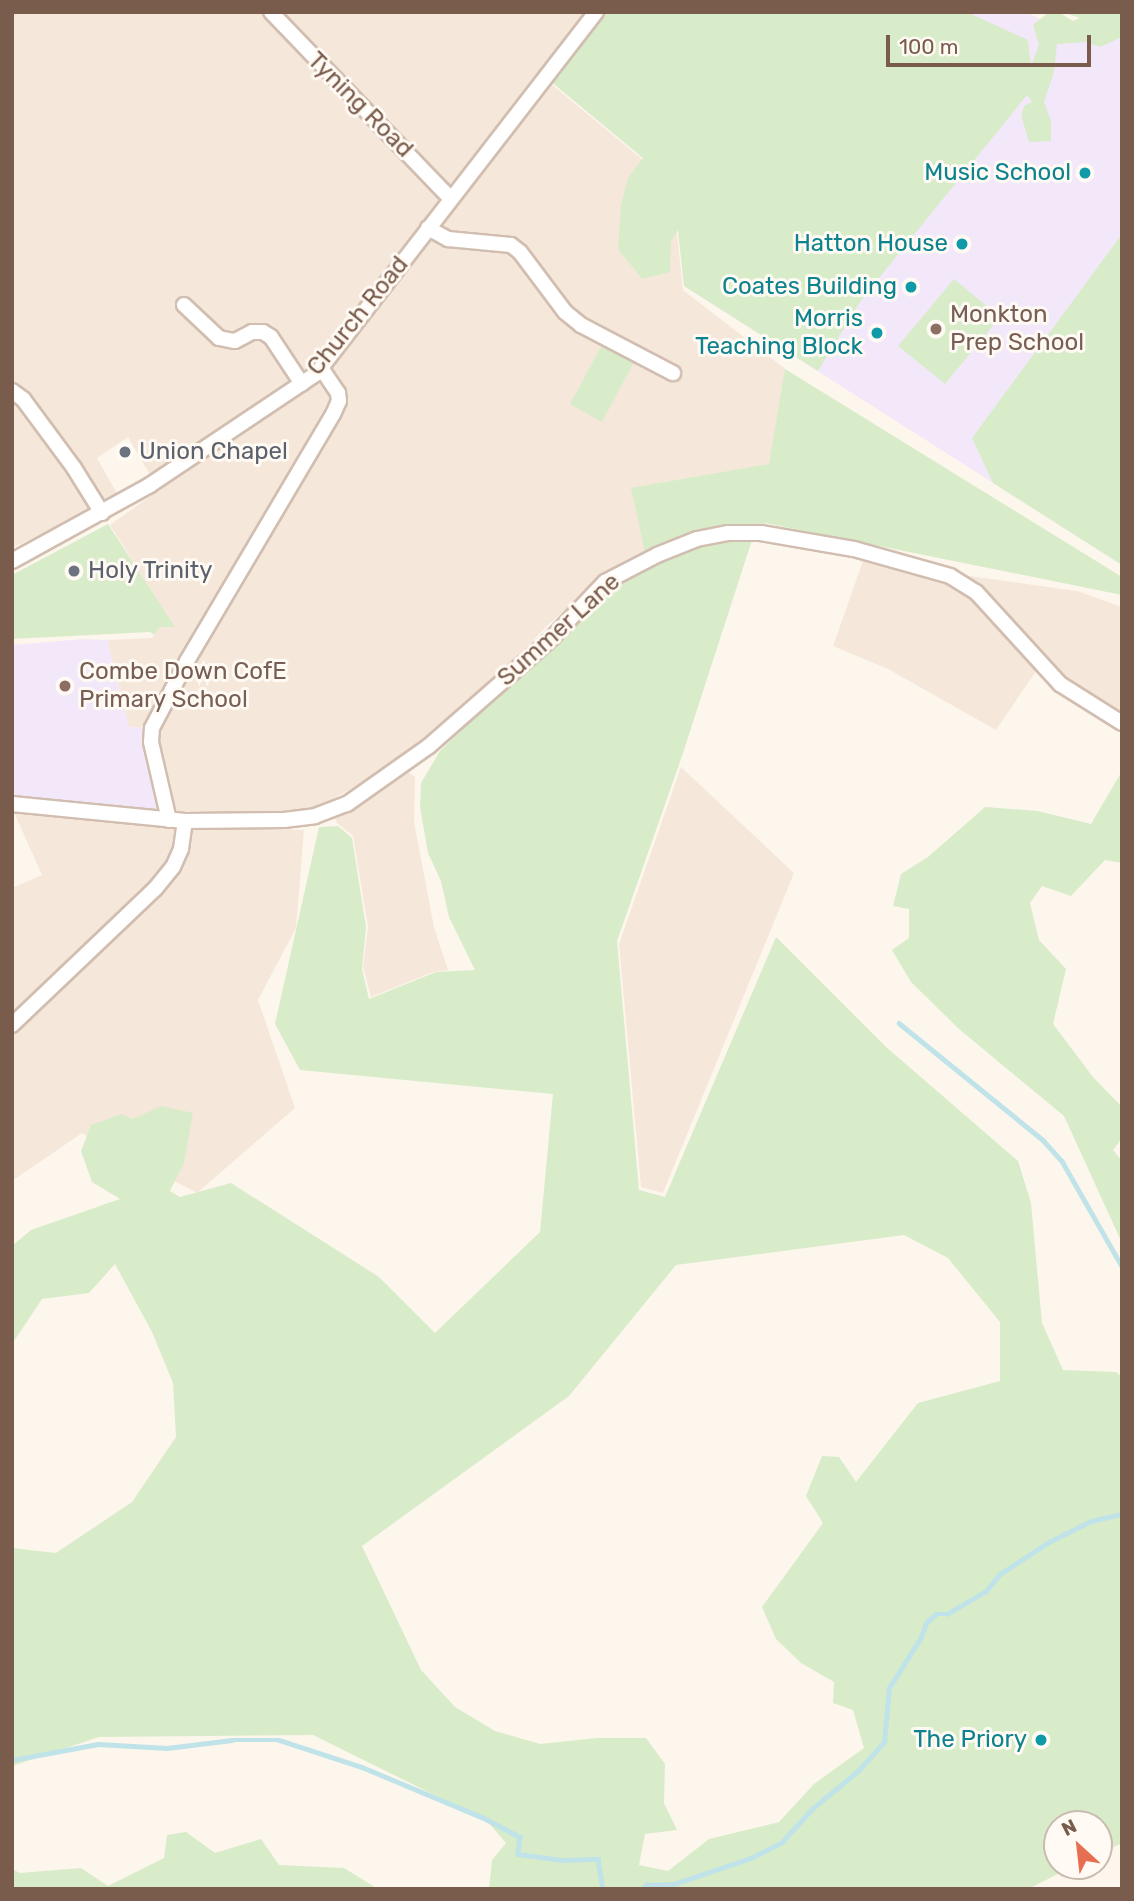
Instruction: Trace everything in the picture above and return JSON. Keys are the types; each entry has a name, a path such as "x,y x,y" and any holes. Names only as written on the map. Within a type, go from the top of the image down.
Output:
{"street":[{"name":"Tyning Road","path":"271,12 450,198"},
{"name":"Church Road","path":"12,561 102,513 302,384 321,368 596,12"},
{"path":"428,228 447,239 511,245 520,252 565,312 581,324 673,373"},
{"path":"184,305 219,338 226,341 235,341 253,332 263,332 271,337 302,384"},
{"path":"169,820 151,742 152,728 187,661 334,412 339,401 338,393 321,368"},
{"path":"12,391 16,391 37,418 102,513"},
{"name":"Summer Lane","path":"12,804 185,821 294,819 315,816 347,804 429,746 552,638 605,582 657,555 697,539 728,533 761,533 854,549 950,576 976,592 1060,684 1122,723"},
{"path":"12,1025 155,890 173,867 181,849 185,821"}],"shaded area":[{"path":"12,12 586,12 538,73 672,184 683,290 920,473 758,519 685,535 615,567 548,625 477,697 423,742 367,780 316,808 285,813 171,811 145,728 129,727 107,640 152,638 160,627 174,627 110,525 159,490 128,437 97,458 119,497 12,548"},
{"name":"Monkton Prep School","path":"603,12 1026,12 1069,34 1122,34 1122,565 684,286 673,183 549,80"},
{"path":"864,558 930,574 967,589 970,576 1077,591 1122,607 1122,714 1066,679 1045,658 996,730 888,669 833,646"},
{"name":"Combe Down CofE Primary School","path":"83,639 107,640 129,727 145,728 160,810 12,797 12,645"},
{"path":"681,767 794,873 663,1193 641,1187 619,944"},
{"path":"406,771 415,777 414,822 434,927 448,970 433,972 371,997 363,967 368,927 353,836 337,823 335,818"},
{"path":"13,810 164,824 304,830 296,928 258,1000 295,1108 197,1193 82,1133 12,1181 12,888 42,875"}],"green space":[{"path":"603,12 967,12 1028,40 1031,66 1039,45 1033,25 1049,12 1058,12 1073,21 1080,18 1062,12 1122,12 1122,37 1100,47 1087,42 1057,44 1054,72 1044,102 1051,121 1051,141 1029,142 1021,115 1024,106 1032,102 1027,95 862,299 818,371 684,286 678,230 671,242 670,272 642,279 618,249 621,205 628,178 643,158 549,80"},
{"path":"1122,234 1122,565 993,483 972,438"},
{"path":"954,279 1000,317 945,384 898,346"},
{"path":"602,345 634,362 602,422 570,404"},
{"path":"785,369 1122,577 1122,595 765,523 752,540 682,756 617,941 639,1190 665,1197 776,937 886,1047 1018,1161 1031,1203 1042,1323 1063,1370 1116,1372 1122,1377 1122,1843 1113,1847 1113,1810 1043,1810 1043,1880 1046,1880 1028,1889 489,1889 492,1860 506,1843 487,1821 313,1735 99,1737 12,1766 12,1548 56,1553 132,1502 176,1437 173,1383 152,1332 115,1264 89,1293 42,1299 12,1344 12,1246 31,1230 120,1199 92,1182 81,1151 91,1125 121,1114 133,1119 161,1106 193,1113 184,1163 170,1191 180,1197 231,1183 379,1277 435,1333 540,1232 553,1094 300,1070 275,1024 319,827 338,826 352,838 366,927 362,969 369,999 436,972 475,970 449,917 441,881 428,853 420,807 421,783 440,751 611,587 648,567 631,488 769,464","holes":["904,1235 948,1258 1000,1322 1000,1381 918,1403 856,1482 839,1457 822,1456 806,1496 823,1523 762,1607 776,1639 801,1663 834,1682 833,1703 853,1710 864,1748 814,1784 779,1822 709,1839 668,1871 639,1865 645,1834 677,1830 664,1803 665,1764 646,1738 597,1738 540,1744 495,1731 455,1707 421,1670 362,1546 569,1396 676,1265"]},
{"path":"108,524 175,627 160,627 154,635 150,632 12,639 12,575"},
{"path":"1122,771 1122,863 1105,860 1071,896 1042,886 1030,903 1039,940 1066,969 1053,1024 1093,1077 1122,1107 1122,1138 1113,1150 1122,1161 1122,1243 1064,1116 959,1029 911,982 892,950 909,938 909,909 893,906 901,874 928,857 985,807 1038,811 1091,824"},
{"path":"186,1832 215,1853 261,1839 279,1865 344,1868 378,1889 12,1889 12,1869 20,1873 81,1868 108,1886 164,1858 167,1835"}],"waterway":[{"path":"899,1023 1043,1140 1062,1161 1122,1266"},
{"path":"642,1889 646,1885 674,1884 751,1858 782,1842 812,1809 858,1771 884,1742 889,1688 920,1639 926,1623 936,1614 947,1614 986,1591 1000,1574 1049,1542 1091,1521 1122,1514"},
{"path":"12,1760 98,1744 167,1748 232,1740 279,1740 362,1767 484,1818 520,1837 518,1854 562,1860 598,1859 603,1889"}],"place":[{"name":"Music School","path":"1085,173"},
{"name":"Hatton House","path":"962,244"},
{"name":"Coates Building","path":"911,287"},
{"name":"Monkton Prep School","path":"936,329"},
{"name":"Morris Teaching Block","path":"877,333"},
{"name":"Union Chapel","path":"125,452"},
{"name":"Holy Trinity","path":"74,571"},
{"name":"Combe Down CofE Primary School","path":"65,686"},
{"name":"The Priory","path":"1041,1740"}]}
